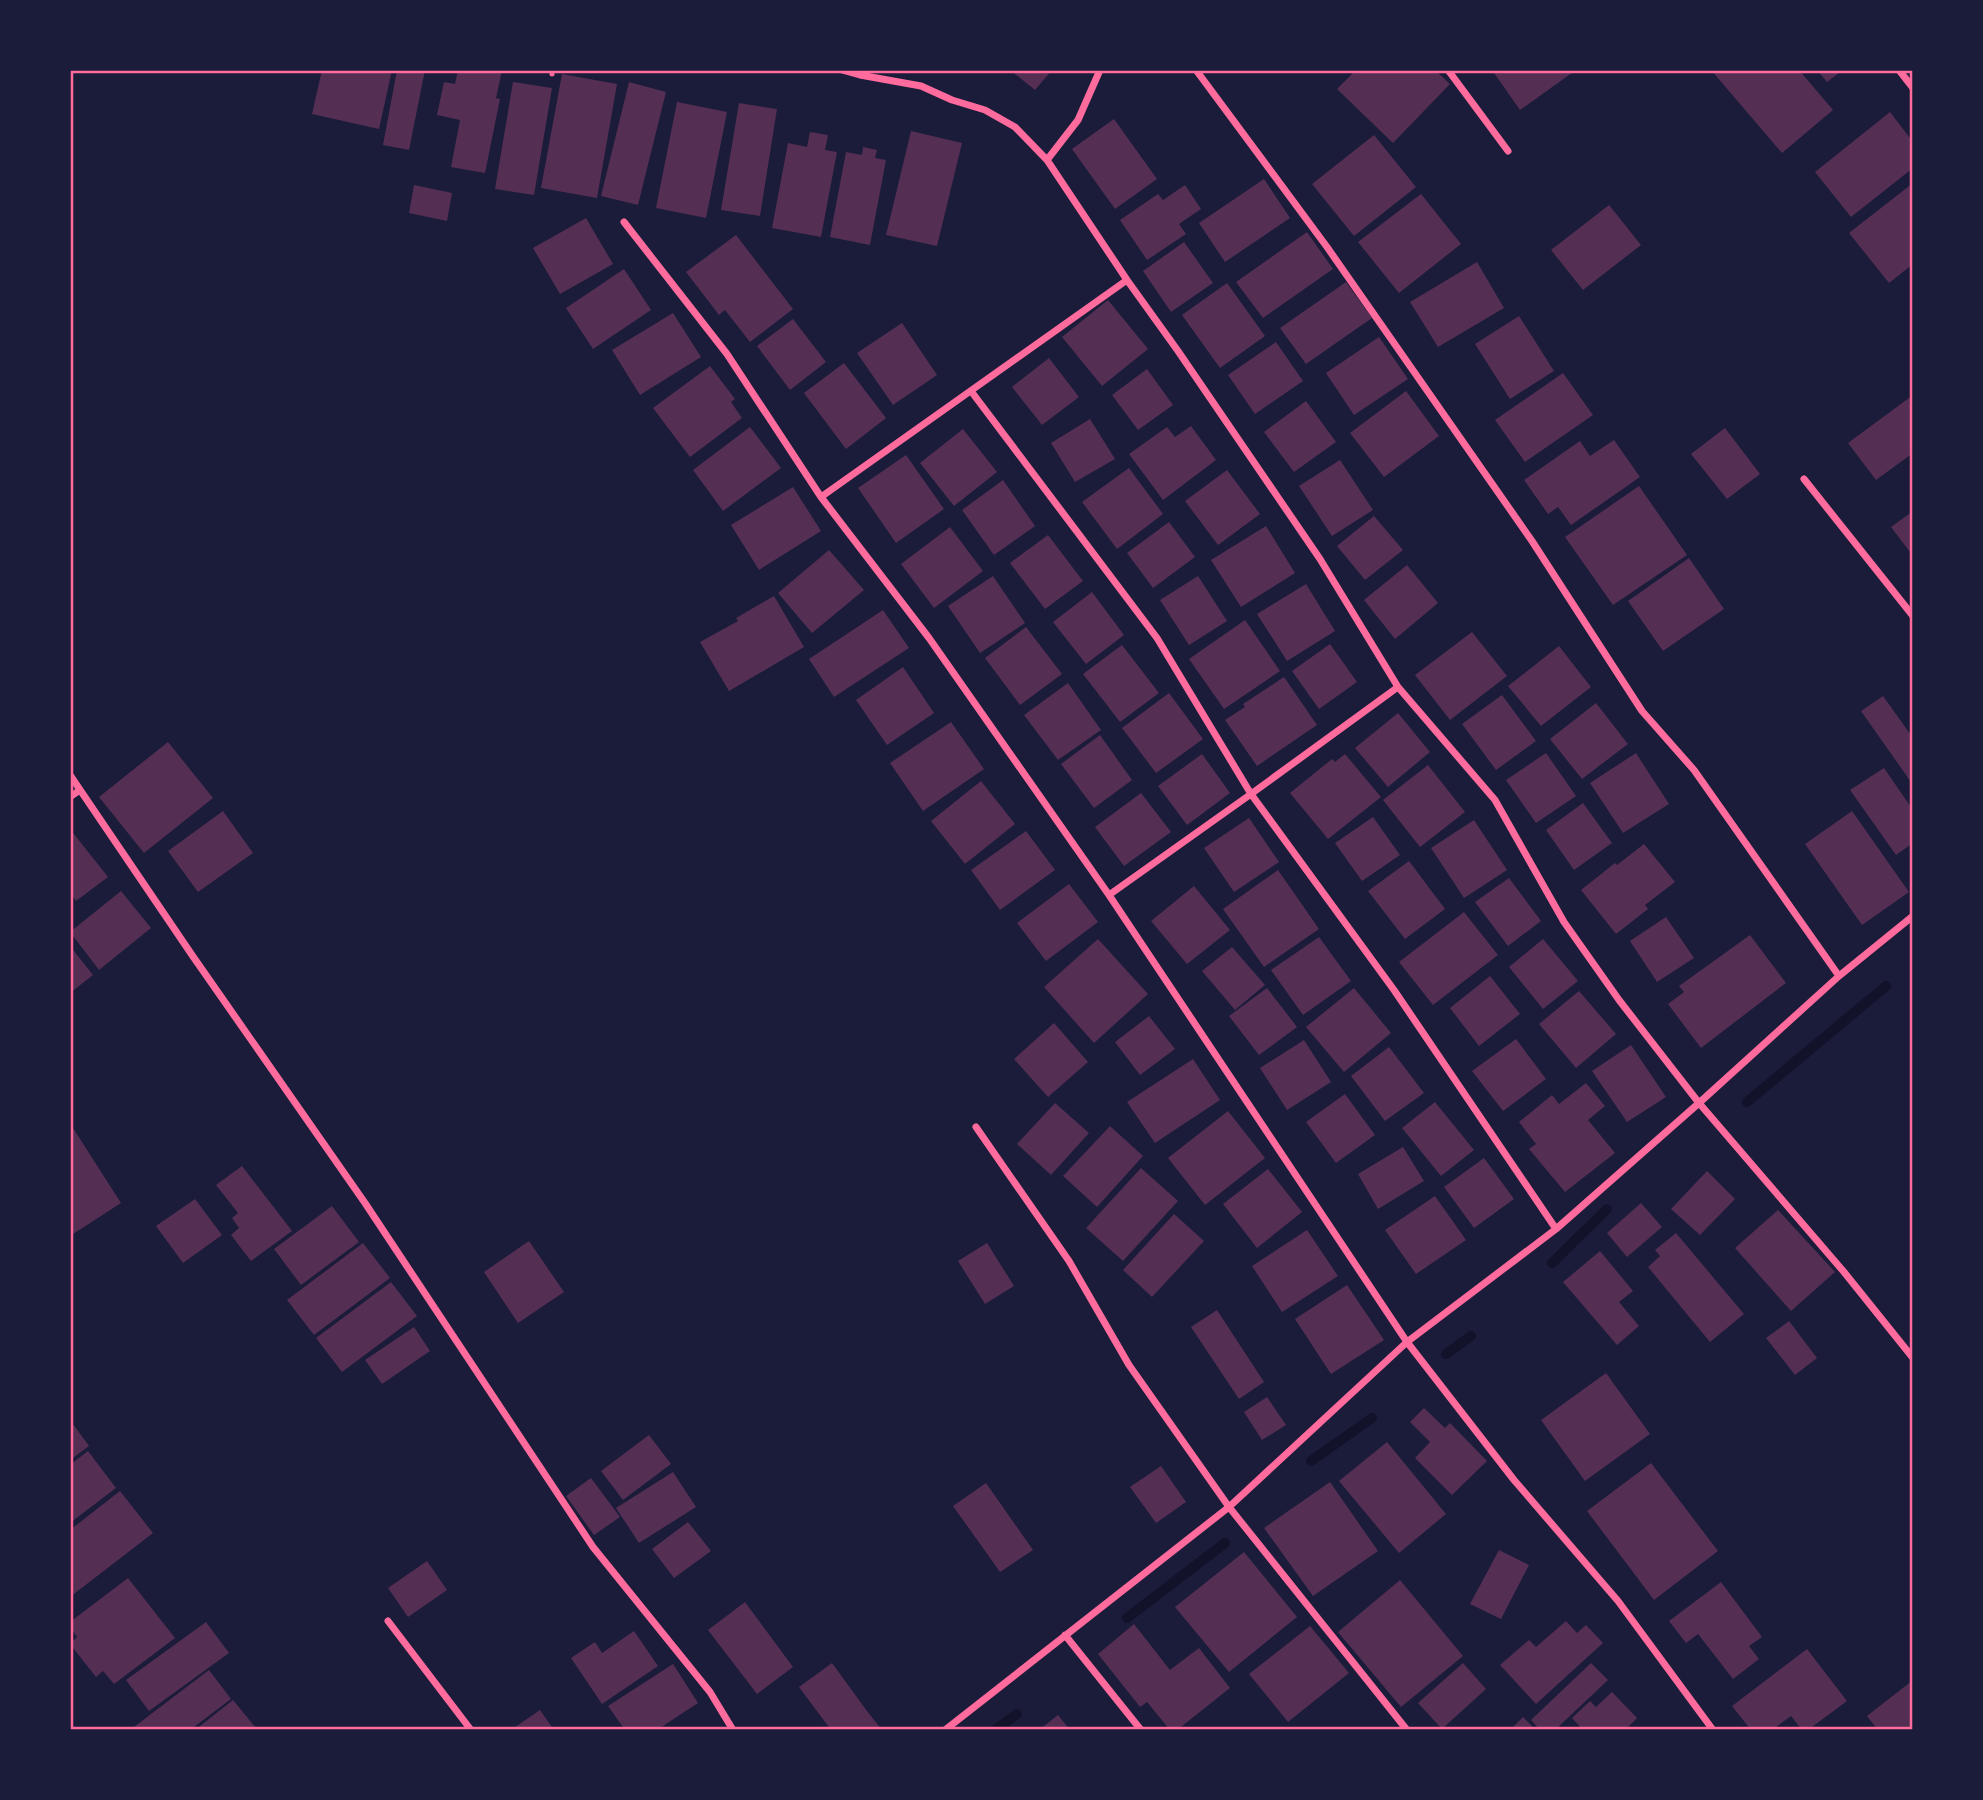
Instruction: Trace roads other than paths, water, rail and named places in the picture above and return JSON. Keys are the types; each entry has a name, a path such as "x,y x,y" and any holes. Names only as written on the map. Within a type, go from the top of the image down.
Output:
{"street":[{"path":"842,70 921,86 952,100 985,110 1015,127 1047,160 1320,559 1398,687 1495,800 1564,922 1619,1000 1699,1103 1844,1272 1913,1358"},
{"path":"1047,160 1078,120 1100,70"},
{"path":"1196,70 1327,247 1532,541 1642,711 1695,770 1839,976"},
{"path":"1448,70 1508,150"},
{"path":"1899,70 1913,88"},
{"path":"624,222 727,354 821,497 929,638 1109,895 1407,1342 1514,1480 1618,1601 1713,1730"},
{"path":"821,497 1127,280"},
{"path":"971,391 1157,638 1251,794 1394,990 1556,1229"},
{"path":"1804,479 1913,615"},
{"path":"1109,895 1398,687"},
{"path":"70,775 365,1203 593,1547 710,1692 733,1730"},
{"path":"70,797 80,790"},
{"path":"945,1730 1229,1507 1407,1342 1556,1229 1839,976 1913,916"},
{"path":"975,1127 1069,1261 1129,1365 1229,1507 1407,1730"},
{"path":"388,1621 471,1730"},
{"path":"1065,1635 1141,1730"}],"waterway":[{"path":"1747,1102 1886,986"},
{"path":"1552,1263 1607,1209"},
{"path":"1446,1354 1471,1336"},
{"path":"1311,1461 1372,1418"},
{"path":"1127,1618 1225,1543"},
{"path":"995,1730 1017,1714"}]}
